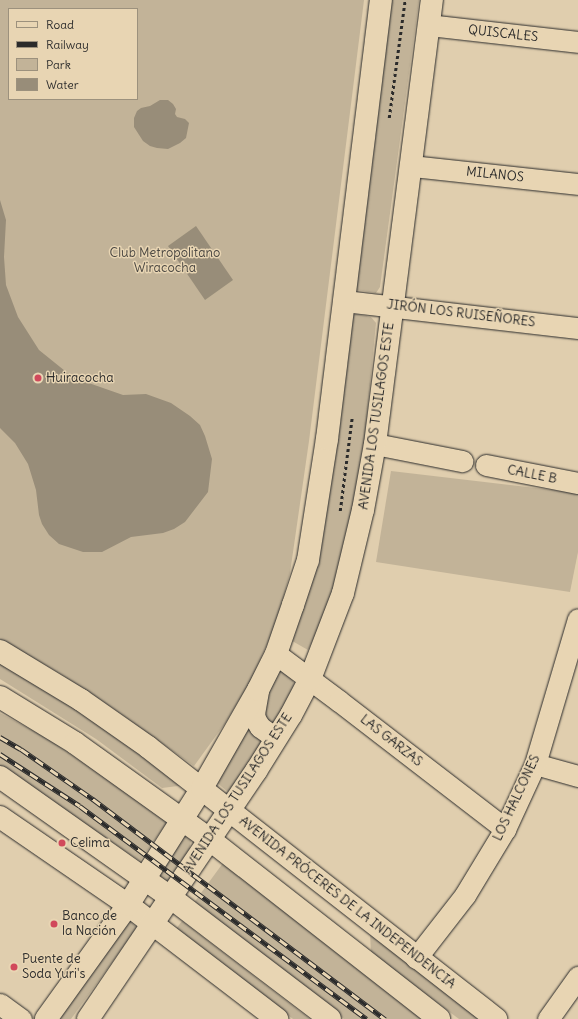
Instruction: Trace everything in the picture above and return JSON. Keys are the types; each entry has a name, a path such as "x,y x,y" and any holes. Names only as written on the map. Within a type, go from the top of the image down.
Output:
{"main road":[{"path":"46,1019 80,974 128,905 202,788 258,690 276,654 308,560 327,439 381,0"},
{"name":"AVENIDA LOS TUSILAGOS ESTE","path":"88,1019 276,738 310,679 335,614 348,573 364,510 375,444 412,166 432,0"},
{"name":"AVENIDA PRÓCERES DE LA INDEPENDENCIA","path":"0,651 81,700 148,747 416,958 496,1019"},
{"path":"0,697 75,743 209,839 439,1019"},
{"path":"0,777 145,878 330,1019"},
{"path":"0,818 128,905 277,1019"}],"street":[{"name":"QUISCALES","path":"429,25 578,42"},
{"name":"MILANOS","path":"412,166 578,184"},
{"name":"JIRÓN LOS RUISEÑORES","path":"344,301 578,328"},
{"path":"375,444 462,461"},
{"name":"CALLE B","path":"486,465 578,483"},
{"name":"LOS HALCONES","path":"416,958 465,895 505,829 535,764 577,626"},
{"name":"LAS GARZAS","path":"276,654 505,829"},
{"path":"258,690 254,719 260,727 276,738"},
{"path":"535,764 578,776"},
{"path":"548,1019 578,977"},
{"path":"0,1004 21,1019"}],"green space":[{"name":"Club Metropolitano Wiracocha","path":"0,0 364,0 309,441 290,573 275,627 251,680 226,722 194,766 111,707 59,673 0,639"},
{"path":"389,0 419,0 380,287 376,293 357,290 354,288"},
{"path":"356,314 371,317 376,323 363,458 346,552 321,624 308,650 287,638 352,316"},
{"path":"391,471 578,493 578,552 570,592 376,562"},
{"path":"0,659 26,673 186,785 162,788 96,739 0,679"},
{"path":"281,668 292,676 294,685 272,728 231,793 228,792 216,782"},
{"path":"0,713 50,740 168,821 140,861 0,766"},
{"path":"182,834 191,840 189,852 170,880 163,883 157,879"},
{"path":"223,863 426,1019 344,1019 193,904"},
{"path":"129,920 137,928 71,1019 54,1019"},
{"path":"182,921 310,1019 293,1019 176,929"},
{"path":"370,932 484,1019 459,1019 371,953"}],"water":[{"path":"160,100 168,100 176,109 175,114 177,117 185,119 189,123 186,138 168,149 150,146 143,141 134,127 134,118 137,111"},
{"name":"Huiracocha","path":"0,200 6,220 4,257 6,285 18,317 39,350 70,375 123,395 146,394 171,403 200,425 212,459 208,492 185,522 174,529 163,533 131,537 102,552 83,552 59,544 49,535 42,524 39,515 36,490 28,464 15,443 0,428"},
{"path":"196,226 233,280 205,300 168,246"}],"railway":[{"path":"0,737 21,749 93,799 385,1019"},
{"path":"0,754 80,806 367,1019"}],"place":[{"name":"Huiracocha","path":"38,378"},
{"name":"Celima","path":"62,843"},
{"name":"Banco de la Nación","path":"54,924"},
{"name":"Puente de Soda Yuri's","path":"14,967"}]}
